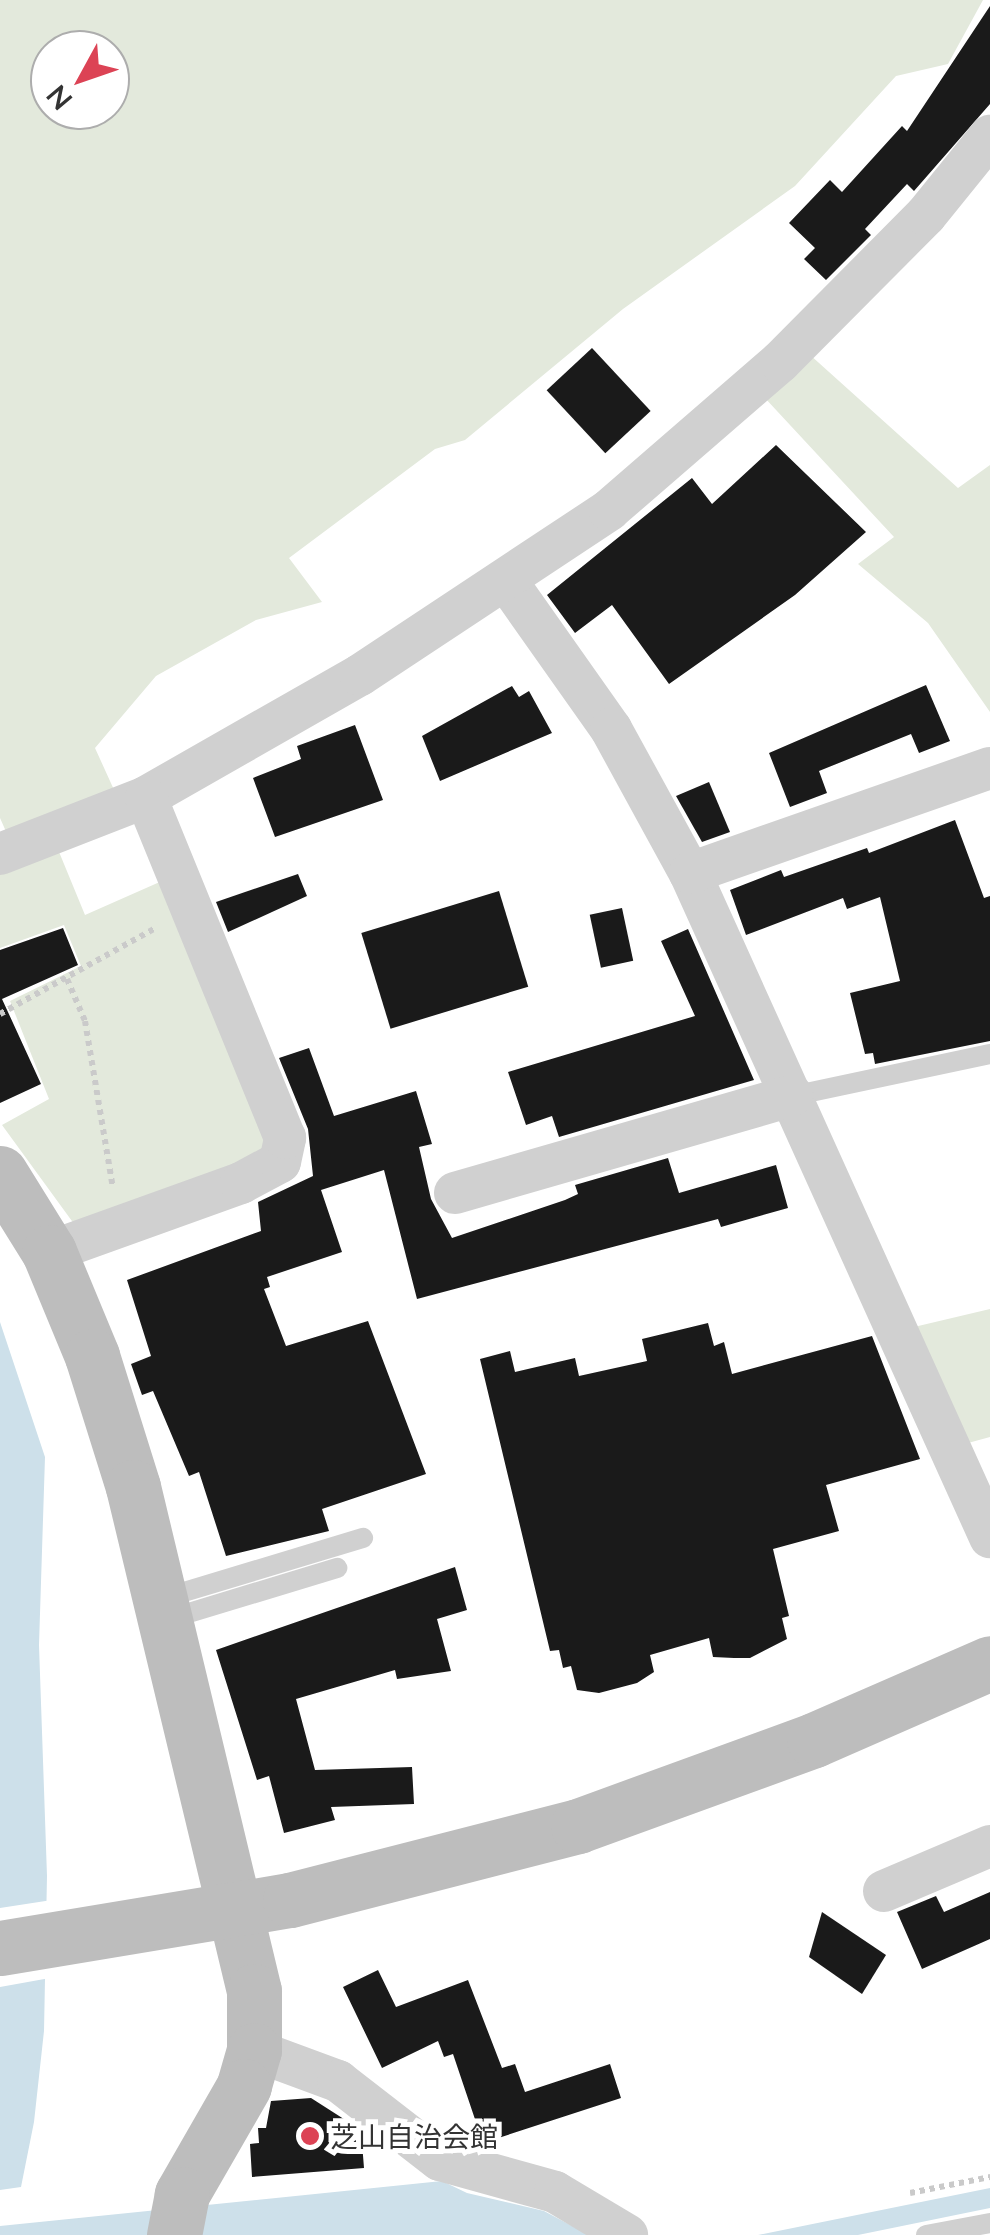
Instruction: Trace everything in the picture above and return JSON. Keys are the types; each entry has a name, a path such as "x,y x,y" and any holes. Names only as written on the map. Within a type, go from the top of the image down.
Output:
{"street":[{"path":"0,854 146,797 508,582 688,448 926,216 990,136"},
{"path":"508,582 611,729 690,874 990,1537"},
{"path":"690,874 990,768"},
{"path":"48,1252 120,1223 241,1183 280,1162 286,1138 146,797"},
{"path":"454,1192 792,1096"},
{"path":"0,1172 48,1252 92,1356 164,1609 254,1991 254,2050 244,2086 182,2194 174,2235"},
{"path":"0,1948 367,1882 578,1826 814,1740 990,1663"},
{"path":"884,1891 990,1846"},
{"path":"254,2050 338,2081 440,2160 556,2192 627,2235"}],"lane":[{"path":"792,1096 990,1054"},
{"path":"164,1609 363,1538"},
{"path":"164,1609 337,1568"},
{"path":"926,2235 990,2223"}],"path":[{"path":"0,1014 68,979 191,905"},
{"path":"68,979 85,1021 120,1223"},
{"path":"910,2194 990,2178"}],"shaded area":[{"path":"0,0 983,0 948,64 896,76 795,186 623,309 465,440 435,449 289,558 322,602 256,620 156,676 95,748 115,792 8,836 0,818"},
{"path":"809,354 958,488 990,465 990,712 928,623 858,564 894,537 764,397"},
{"path":"57,847 85,915 171,877 273,1154 77,1228 2,1125 49,1099 10,1001 81,966 64,925 0,948 0,869"},
{"path":"990,1309 990,1437 968,1443 914,1327"}],"water":[{"path":"0,1322 45,1457 39,1645 47,1876 44,2031 34,2122 21,2187 0,2190"},
{"path":"442,2181 467,2193 544,2211 589,2235 0,2235 0,2226"},
{"path":"990,2188 990,2208 858,2235 758,2235"}],"pier":[{"path":"52,1900 50,1978 0,1987 0,1908"}],"building":[{"path":"990,6 990,104 914,191 907,184 865,229 871,235 826,280 804,259 815,248 789,223 830,180 842,192 902,126 907,131"},
{"path":"592,348 651,411 605,453 547,390"},
{"path":"776,445 866,532 795,595 669,684 612,605 575,633 547,595 692,478 712,504"},
{"path":"926,685 950,741 919,753 911,734 819,771 827,793 790,807 769,753"},
{"path":"512,686 519,697 529,691 552,733 440,781 422,736"},
{"path":"355,725 383,800 275,837 253,778 301,759 297,746"},
{"path":"709,782 730,832 702,842 676,796"},
{"path":"955,820 984,898 990,896 990,1041 875,1064 873,1053 865,1054 850,993 900,981 880,897 847,909 843,898 746,935 730,890 781,870 784,877 867,848 869,853"},
{"path":"298,874 307,896 228,932 216,902"},
{"path":"499,891 528,987 391,1029 361,933"},
{"path":"622,908 633,961 601,968 590,915"},
{"path":"63,928 78,965 2,999 41,1084 0,1103 0,950"},
{"path":"688,929 754,1080 559,1137 552,1116 526,1125 508,1072 695,1016 661,941"},
{"path":"309,1048 334,1116 416,1091 432,1144 419,1147 431,1199 452,1238 565,1200 578,1194 575,1185 668,1158 679,1193 776,1165 788,1208 721,1227 718,1219 417,1299 384,1170 321,1190 342,1252 267,1277 270,1287 264,1289 286,1346 368,1321 426,1474 322,1509 329,1531 226,1556 199,1472 189,1476 153,1391 142,1395 131,1364 151,1356 127,1280 261,1231 258,1202 313,1176 308,1129 279,1058"},
{"path":"708,1323 714,1346 724,1342 732,1374 872,1336 920,1459 826,1485 839,1531 773,1549 789,1616 782,1618 787,1639 750,1658 734,1658 713,1657 709,1638 650,1655 654,1672 637,1683 599,1693 577,1690 571,1666 563,1668 559,1650 550,1651 480,1359 510,1351 515,1372 575,1358 579,1376 647,1361 642,1339"},
{"path":"455,1567 467,1610 437,1619 451,1671 397,1679 395,1670 296,1699 315,1770 412,1767 414,1804 331,1807 335,1820 284,1833 269,1776 257,1780 216,1650"},
{"path":"990,1892 990,1939 922,1969 897,1912 936,1896 944,1912"},
{"path":"822,1912 886,1955 862,1994 809,1957"},
{"path":"378,1970 396,2007 468,1980 502,2068 515,2064 525,2092 610,2064 621,2098 483,2143 453,2054 444,2057 438,2041 382,2068 343,1987"},
{"name":"芝山自治会館","path":"311,2098 361,2130 364,2168 252,2177 250,2144 259,2143 258,2128 266,2128 271,2101"}],"place":[{"name":"芝山自治会館","path":"310,2136"}]}
